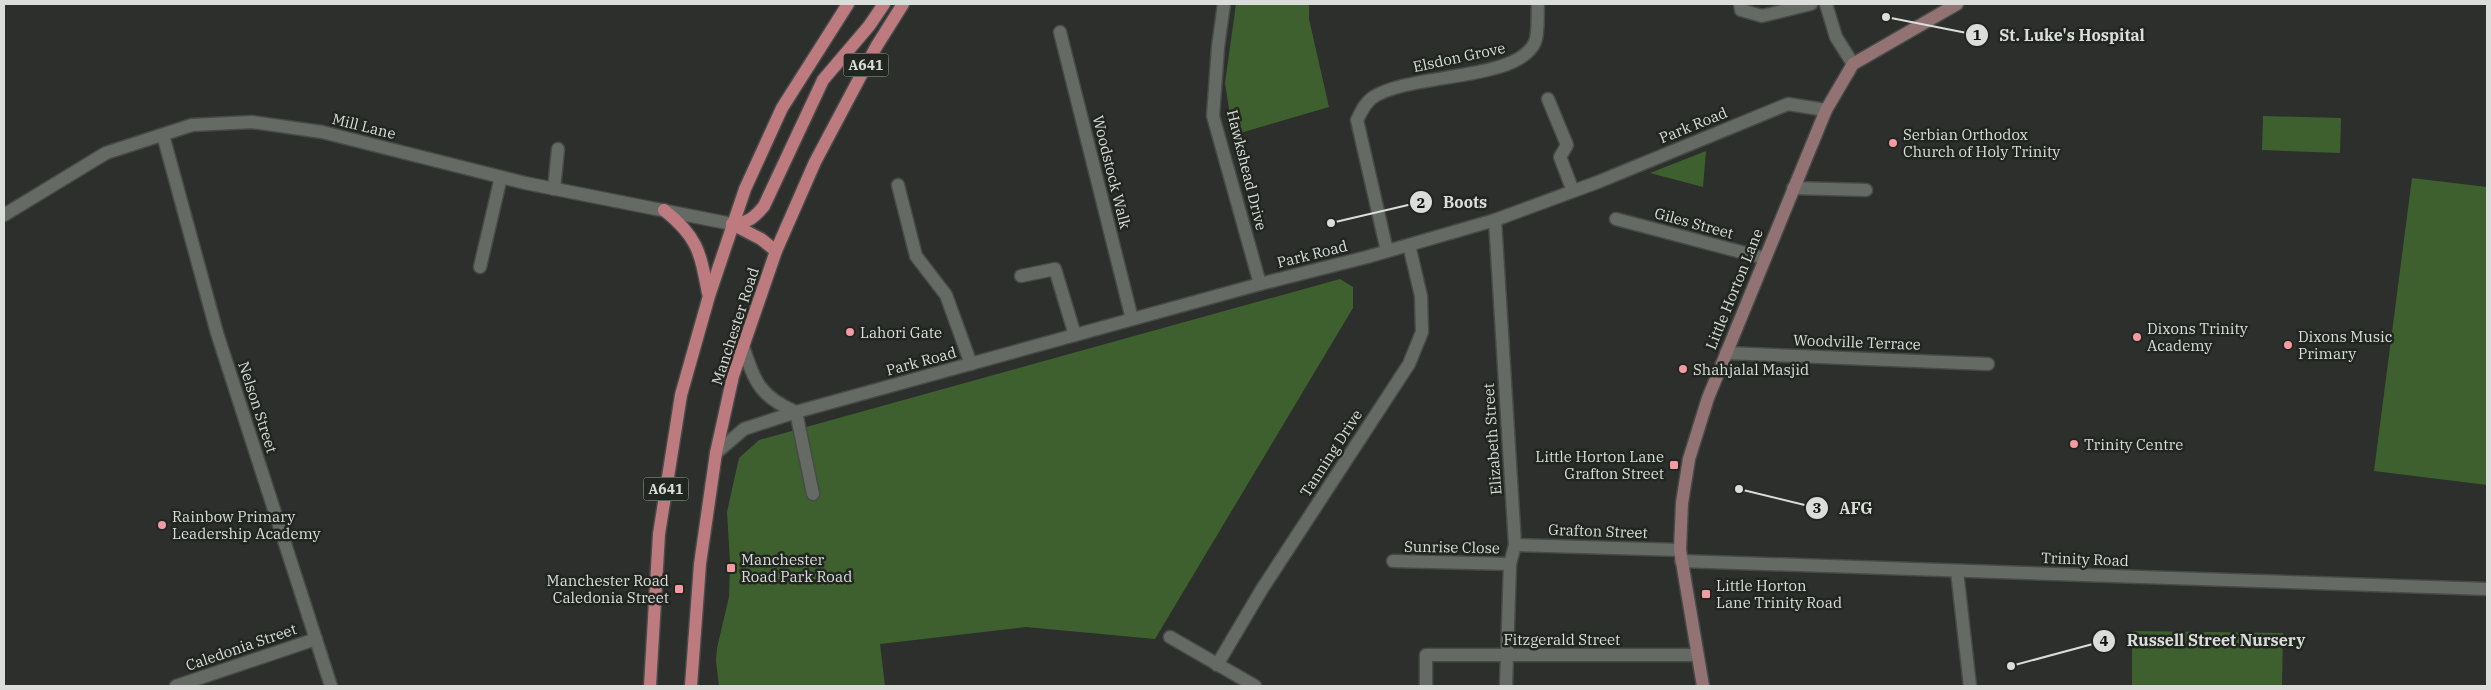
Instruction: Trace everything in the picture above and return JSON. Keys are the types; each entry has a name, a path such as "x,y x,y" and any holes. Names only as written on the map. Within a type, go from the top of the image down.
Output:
{"main road":[{"name":"Manchester Road","path":"650,686 659,534 681,394 709,296 732,224 782,108 848,4"},
{"path":"732,224 752,219 764,206 823,80 870,26 884,4"},
{"name":"Manchester Road","path":"690,686 700,564 716,453 733,376 776,251 815,162 876,47 903,4"},
{"path":"664,210 695,240 701,254 709,296"},
{"path":"732,224 761,239 776,251"}],"street":[{"name":"Hawkshead Drive","path":"1224,4 1218,47 1213,116 1260,284"},
{"name":"Elsdon Grove","path":"1387,251 1357,120 1364,106 1372,98 1406,84 1500,68 1518,60 1535,42 1538,4"},
{"path":"1740,7 1762,16 1811,4"},
{"path":"1826,4 1836,37 1853,64"},
{"name":"Little Horton Lane","path":"1703,686 1681,555 1682,503 1689,459 1708,398 1826,110 1853,64 1957,4"},
{"name":"Woodstock Walk","path":"1060,32 1132,319"},
{"path":"1548,99 1567,145 1560,157 1573,191"},
{"name":"Park Road","path":"716,453 744,429 796,412 1260,284 1409,245 1494,220 1573,191 1788,104 1826,110"},
{"name":"Mill Lane","path":"4,215 106,153 192,126 252,122 322,132 554,189 732,224"},
{"name":"Nelson Street","path":"163,135 217,333 331,686"},
{"path":"554,189 558,149"},
{"path":"480,267 501,177"},
{"path":"898,184 916,256 946,294 971,364"},
{"path":"1793,188 1866,190"},
{"name":"Giles Street","path":"1616,219 1764,258"},
{"name":"Elizabeth Street","path":"1494,220 1515,545 1510,564 1506,686"},
{"name":"Tanning Drive","path":"1217,665 1262,589 1409,364 1422,332 1421,296 1409,245"},
{"path":"1021,276 1055,268 1075,335"},
{"path":"743,346 753,377 759,386 771,400 796,412 813,494"},
{"name":"Woodville Terrace","path":"1726,353 1988,364"},
{"name":"Grafton Street","path":"1515,545 1681,555"},
{"name":"Trinity Road","path":"1681,555 1957,571 2487,589"},
{"name":"Sunrise Close","path":"1393,561 1510,564"},
{"path":"1957,571 1970,686"},
{"path":"1170,637 1256,686"},
{"name":"Caledonia Street","path":"176,686 316,639"},
{"name":"Fitzgerald Street","path":"1426,686 1426,655 1697,655"}],"green space":[{"path":"1236,4 1309,4 1309,19 1329,107 1233,135 1225,83"},
{"path":"2263,116 2341,118 2340,153 2262,150"},
{"path":"1706,151 1703,187 1650,173"},
{"path":"2412,178 2487,187 2487,485 2374,471"},
{"path":"1340,279 1353,287 1353,308 1155,639 1026,627 880,644 885,686 719,686 716,661 717,648 729,597 730,562 727,512 739,458 759,440"},
{"path":"2132,631 2283,633 2282,686 2132,686"}],"place":[{"name":"St. Luke's Hospital","path":"1886,17"},
{"name":"Serbian Orthodox Church of Holy Trinity","path":"1893,143"},
{"name":"Boots","path":"1331,223"},
{"name":"Lahori Gate","path":"850,332"},
{"name":"Dixons Trinity Academy","path":"2137,337"},
{"name":"Dixons Music Primary","path":"2288,345"},
{"name":"Shahjalal Masjid","path":"1683,369"},
{"name":"Trinity Centre","path":"2074,444"},
{"name":"Little Horton Lane Grafton Street","path":"1674,465"},
{"name":"AFG","path":"1739,489"},
{"name":"Rainbow Primary Leadership Academy","path":"162,525"},
{"name":"Manchester Road Park Road","path":"731,568"},
{"name":"Manchester Road Caledonia Street","path":"679,589"},
{"name":"Little Horton Lane Trinity Road","path":"1706,594"},
{"name":"Russell Street Nursery","path":"2011,666"}]}
